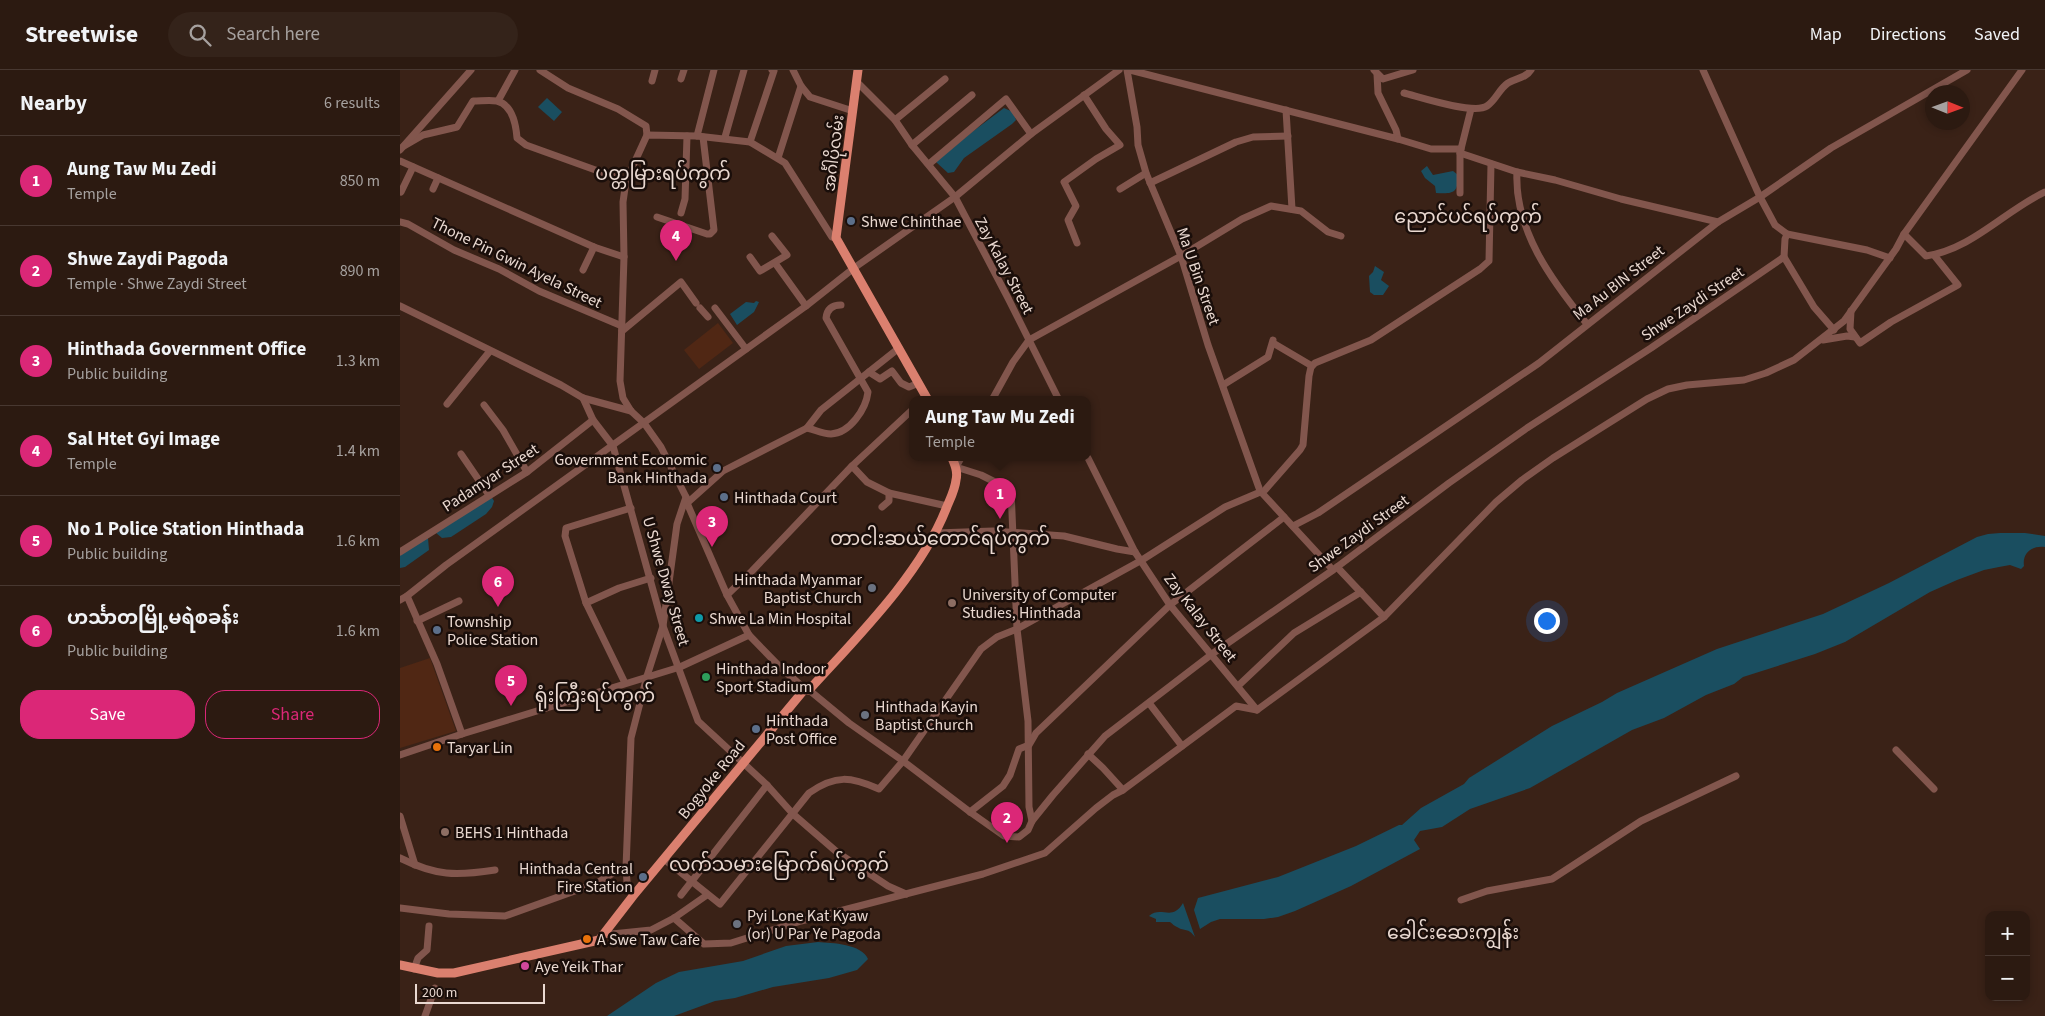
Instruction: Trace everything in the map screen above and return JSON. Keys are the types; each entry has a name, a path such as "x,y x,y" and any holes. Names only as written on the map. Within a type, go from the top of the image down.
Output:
{"main road":[{"name":"အင်္ဂါပိုလမ်း","path":"836,238 858,70"},
{"path":"836,238 925,396"},
{"path":"953,461 956,467"},
{"name":"Bogyoke Road","path":"602,935 742,764 872,620 924,556 936,533 957,479 956,467"},
{"path":"400,965 414,969 454,973 599,940 602,935"}],"street":[{"path":"402,148 471,70"},
{"path":"498,102 515,70"},
{"path":"540,70 568,88 618,109 646,126 648,135 626,180 622,202 624,257 620,380 623,398 631,411"},
{"path":"652,80 655,70"},
{"path":"681,79 684,70"},
{"path":"657,217 707,234 714,230 700,136 714,70"},
{"path":"725,137 744,70"},
{"path":"750,142 774,71 772,70"},
{"path":"793,70 801,86 810,97 853,111"},
{"path":"462,734 437,664 417,621 403,598 454,559 613,446 806,306 854,268 954,197 1031,134 1119,70"},
{"path":"1131,70 1431,149 1461,151 1491,164 1517,172 1718,222"},
{"name":"Ma U Bin Street","path":"1131,70 1138,144 1146,173 1180,256 1249,464 1261,491 1284,517 1384,617"},
{"path":"1375,72 1383,78 1388,78 1413,70"},
{"path":"1404,93 1471,109 1487,106 1501,89 1509,83 1528,75 1531,70"},
{"path":"1703,70 1760,197 1775,225 1787,234 1867,250 1890,258"},
{"name":"Ma Au BIN Street","path":"1293,526 1318,512 1533,367 1718,222 1760,197 1831,148 1967,70"},
{"path":"674,918 704,944 731,943 801,921 984,874 1045,853 1096,808 1236,706 1257,710 1384,617 1496,502 1522,480 1585,438 1647,399 1668,389 1687,384 1724,383 1744,380 1766,373 1794,360 1834,330 1851,311 1890,258 1904,234 2022,70"},
{"path":"1375,72 1378,93 1396,130 1398,139"},
{"path":"895,120 945,79"},
{"name":"Zay Kalay Street","path":"857,82 895,120 912,145 954,197 1057,396"},
{"path":"778,158 801,86"},
{"path":"912,145 972,95"},
{"path":"1077,243 1068,220 1076,206 1064,182 1096,159 1120,145 1106,129 1084,95"},
{"path":"929,164 1006,99 1031,134"},
{"path":"402,148 423,135 457,127 473,101 498,102 505,105 511,114 516,125 517,138 526,145 626,180"},
{"path":"1460,193 1461,151 1471,109"},
{"path":"1286,110 1292,209"},
{"path":"648,135 725,137 750,142 785,163 832,237 836,238"},
{"path":"681,213 685,199 687,136"},
{"path":"1150,183 1236,142 1253,137 1288,136"},
{"path":"400,161 594,247 624,257"},
{"path":"664,859 720,904 809,793 820,786 843,778 855,779 880,789 903,761 981,649 997,638 1017,629 1142,560 1225,507 1261,491 1300,450 1303,444 1308,384 1312,366 1315,363 1371,340 1486,265 1489,261 1491,164"},
{"path":"401,192 413,167"},
{"path":"1517,172 1517,195 1523,222 1540,257 1561,290 1587,324"},
{"path":"1120,189 1146,173"},
{"path":"433,189 438,178"},
{"path":"1904,234 1926,256 1934,255 1973,238 2045,192"},
{"path":"994,396 1013,362 1029,340 1180,256 1242,219 1271,206 1292,209 1301,211 1328,232 1341,236"},
{"name":"Thone Pin Gwin Ayela Street","path":"400,222 408,224 454,250 499,269 539,291 622,329"},
{"path":"1787,234 1784,257 1814,307 1834,330"},
{"path":"750,257 760,271 787,255 772,236"},
{"path":"583,270 594,247"},
{"path":"1851,311 1850,329 1860,343 1891,322 1958,285 1934,255"},
{"name":"Shwe Zaydi Street","path":"631,411 644,423 661,447 727,595 749,635 780,667 849,723 1004,836 1019,837 1028,830 1032,821 1105,736 1212,654 1335,568 1449,483 1539,420 1651,348 1784,257"},
{"path":"774,263 806,306"},
{"path":"622,329 681,282 708,317"},
{"path":"807,428 829,434 844,429 858,416 867,402 868,392 826,318 826,312 830,308 841,305"},
{"path":"400,306 561,385 583,398 631,411"},
{"path":"715,308 746,349"},
{"path":"1820,340 1847,336 1855,337"},
{"path":"1223,385 1268,357 1273,342 1312,366"},
{"path":"632,896 627,882 626,868 631,738 647,676 663,626 678,524 685,503 723,471 807,428 822,410 898,348"},
{"path":"447,404 490,351"},
{"path":"869,372 880,379 892,371 901,383 908,387 919,383"},
{"name":"U Shwe Dway Street","path":"583,398 593,420 613,446 663,626 698,721 742,764 767,785 793,814 838,852 862,871 888,886 907,894"},
{"path":"484,405 503,430 527,472"},
{"path":"727,595 752,572 809,509 909,413"},
{"name":"Padamyar Street","path":"400,552 527,472 593,420"},
{"path":"461,454 489,495"},
{"path":"959,461 956,467 981,475 1011,490 1017,629 1029,745 1029,807 1032,821"},
{"name":"Zay Kalay Street","path":"1090,461 1135,552 1170,605 1257,710"},
{"path":"852,466 867,482 889,493 947,506"},
{"path":"882,507 889,501 889,493"},
{"path":"625,683 586,602 565,536 566,528 631,508"},
{"path":"970,812 1003,786 1010,774 1019,749 1029,745 1036,732 1170,605 1284,517"},
{"path":"936,533 993,531 1014,534 1064,536 1135,552"},
{"path":"586,602 619,588 651,578"},
{"path":"1238,686 1294,633 1360,592"},
{"path":"417,621 459,601"},
{"path":"400,755 647,676 680,668 749,635"},
{"path":"1149,703 1182,746"},
{"path":"1896,750 1934,789"},
{"path":"1088,754 1123,790"},
{"path":"1461,900 1488,891 1552,879 1641,821 1736,776"},
{"path":"681,895 767,785"},
{"path":"401,819 415,865"},
{"path":"400,858 432,872 450,874 495,870"},
{"path":"400,908 449,914 505,916 596,883 618,870 626,868"},
{"path":"602,935 651,930 674,918 707,895"},
{"path":"414,969 418,958 427,950 428,926"},
{"path":"425,1016 435,988"}],"shaded area":[{"path":"718,323 733,343 699,369 684,350"},
{"path":"430,658 456,731 400,748 400,668"}],"water":[{"path":"547,98 562,112 554,121 538,107"},
{"path":"1004,108 1013,112 1016,120 964,158 954,172 948,173 936,162 972,132"},
{"path":"1427,166 1433,175 1453,171 1458,175 1456,189 1447,193 1436,193 1435,186 1425,178 1421,171"},
{"path":"1375,266 1384,272 1381,280 1389,286 1383,295 1374,295 1370,292 1369,276"},
{"path":"756,301 759,302 754,312 737,325 730,314 746,302 754,303"},
{"path":"491,496 494,501 486,514 451,537 442,538 435,532"},
{"path":"2000,533 2025,533 2045,536 2045,547 2036,547 2029,551 2025,557 2024,566 2021,569 2010,565 1984,570 1957,580 1930,592 1845,642 1815,654 1743,677 1734,684 1706,695 1664,718 1632,730 1530,788 1470,809 1442,827 1420,831 1414,840 1420,849 1351,886 1278,917 1264,919 1220,919 1200,929 1194,910 1198,898 1278,877 1356,846 1402,825 1421,808 1464,784 1469,778 1552,726 1617,693 1717,649 1823,614 1889,583 1977,537"},
{"path":"423,536 428,538 429,550 405,567 400,568 400,549"},
{"path":"1183,903 1195,937 1190,932 1170,922 1156,922 1156,919 1149,916 1158,912 1175,912"},
{"path":"818,942 853,947 865,954 868,959 857,970 829,978 773,987 735,998 715,1001 674,1016 607,1016 656,983 679,972 743,961 786,946"}],"place":[{"name":"Shwe Chinthae","path":"851,221"},
{"name":"Sal Htet Gyi Image","path":"676,261"},
{"name":"Government Economic Bank Hinthada","path":"717,468"},
{"name":"Hinthada Court","path":"724,497"},
{"name":"Aung Taw Mu Zedi","path":"1000,519"},
{"name":"Hinthada Government Office","path":"712,547"},
{"name":"Hinthada Myanmar Baptist Church","path":"872,588"},
{"name":"University of Computer Studies, Hinthada","path":"952,603"},
{"name":"ဟင်္သာတမြို့မရဲစခန်း","path":"498,607"},
{"name":"Shwe La Min Hospital","path":"699,618"},
{"name":"Township Police Station","path":"437,630"},
{"name":"Hinthada Indoor Sport Stadium","path":"706,677"},
{"name":"No 1 Police Station Hinthada","path":"511,706"},
{"name":"Hinthada Kayin Baptist Church","path":"865,715"},
{"name":"Hinthada Post Office","path":"756,729"},
{"name":"Taryar Lin","path":"437,747"},
{"name":"BEHS 1 Hinthada","path":"445,832"},
{"name":"Shwe Zaydi Pagoda","path":"1007,843"},
{"name":"Hinthada Central Fire Station","path":"643,877"},
{"name":"Pyi Lone Kat Kyaw (or) U Par Ye Pagoda","path":"737,924"},
{"name":"A Swe Taw Cafe","path":"587,939"},
{"name":"Aye Yeik Thar","path":"525,966"}],"district":[{"name":"ပတ္တမြားရပ်ကွက်","path":"663,173"},
{"name":"ညောင်ပင်ရပ်ကွက်","path":"1468,216"},
{"name":"တာငါးဆယ်တောင်ရပ်ကွက်","path":"940,538"},
{"name":"ရုံးကြီးရပ်ကွက်","path":"595,695"},
{"name":"လက်သမားမြောက်ရပ်ကွက်","path":"779,864"},
{"name":"ခေါင်းဆေးကျွန်း","path":"1453,932"}]}
